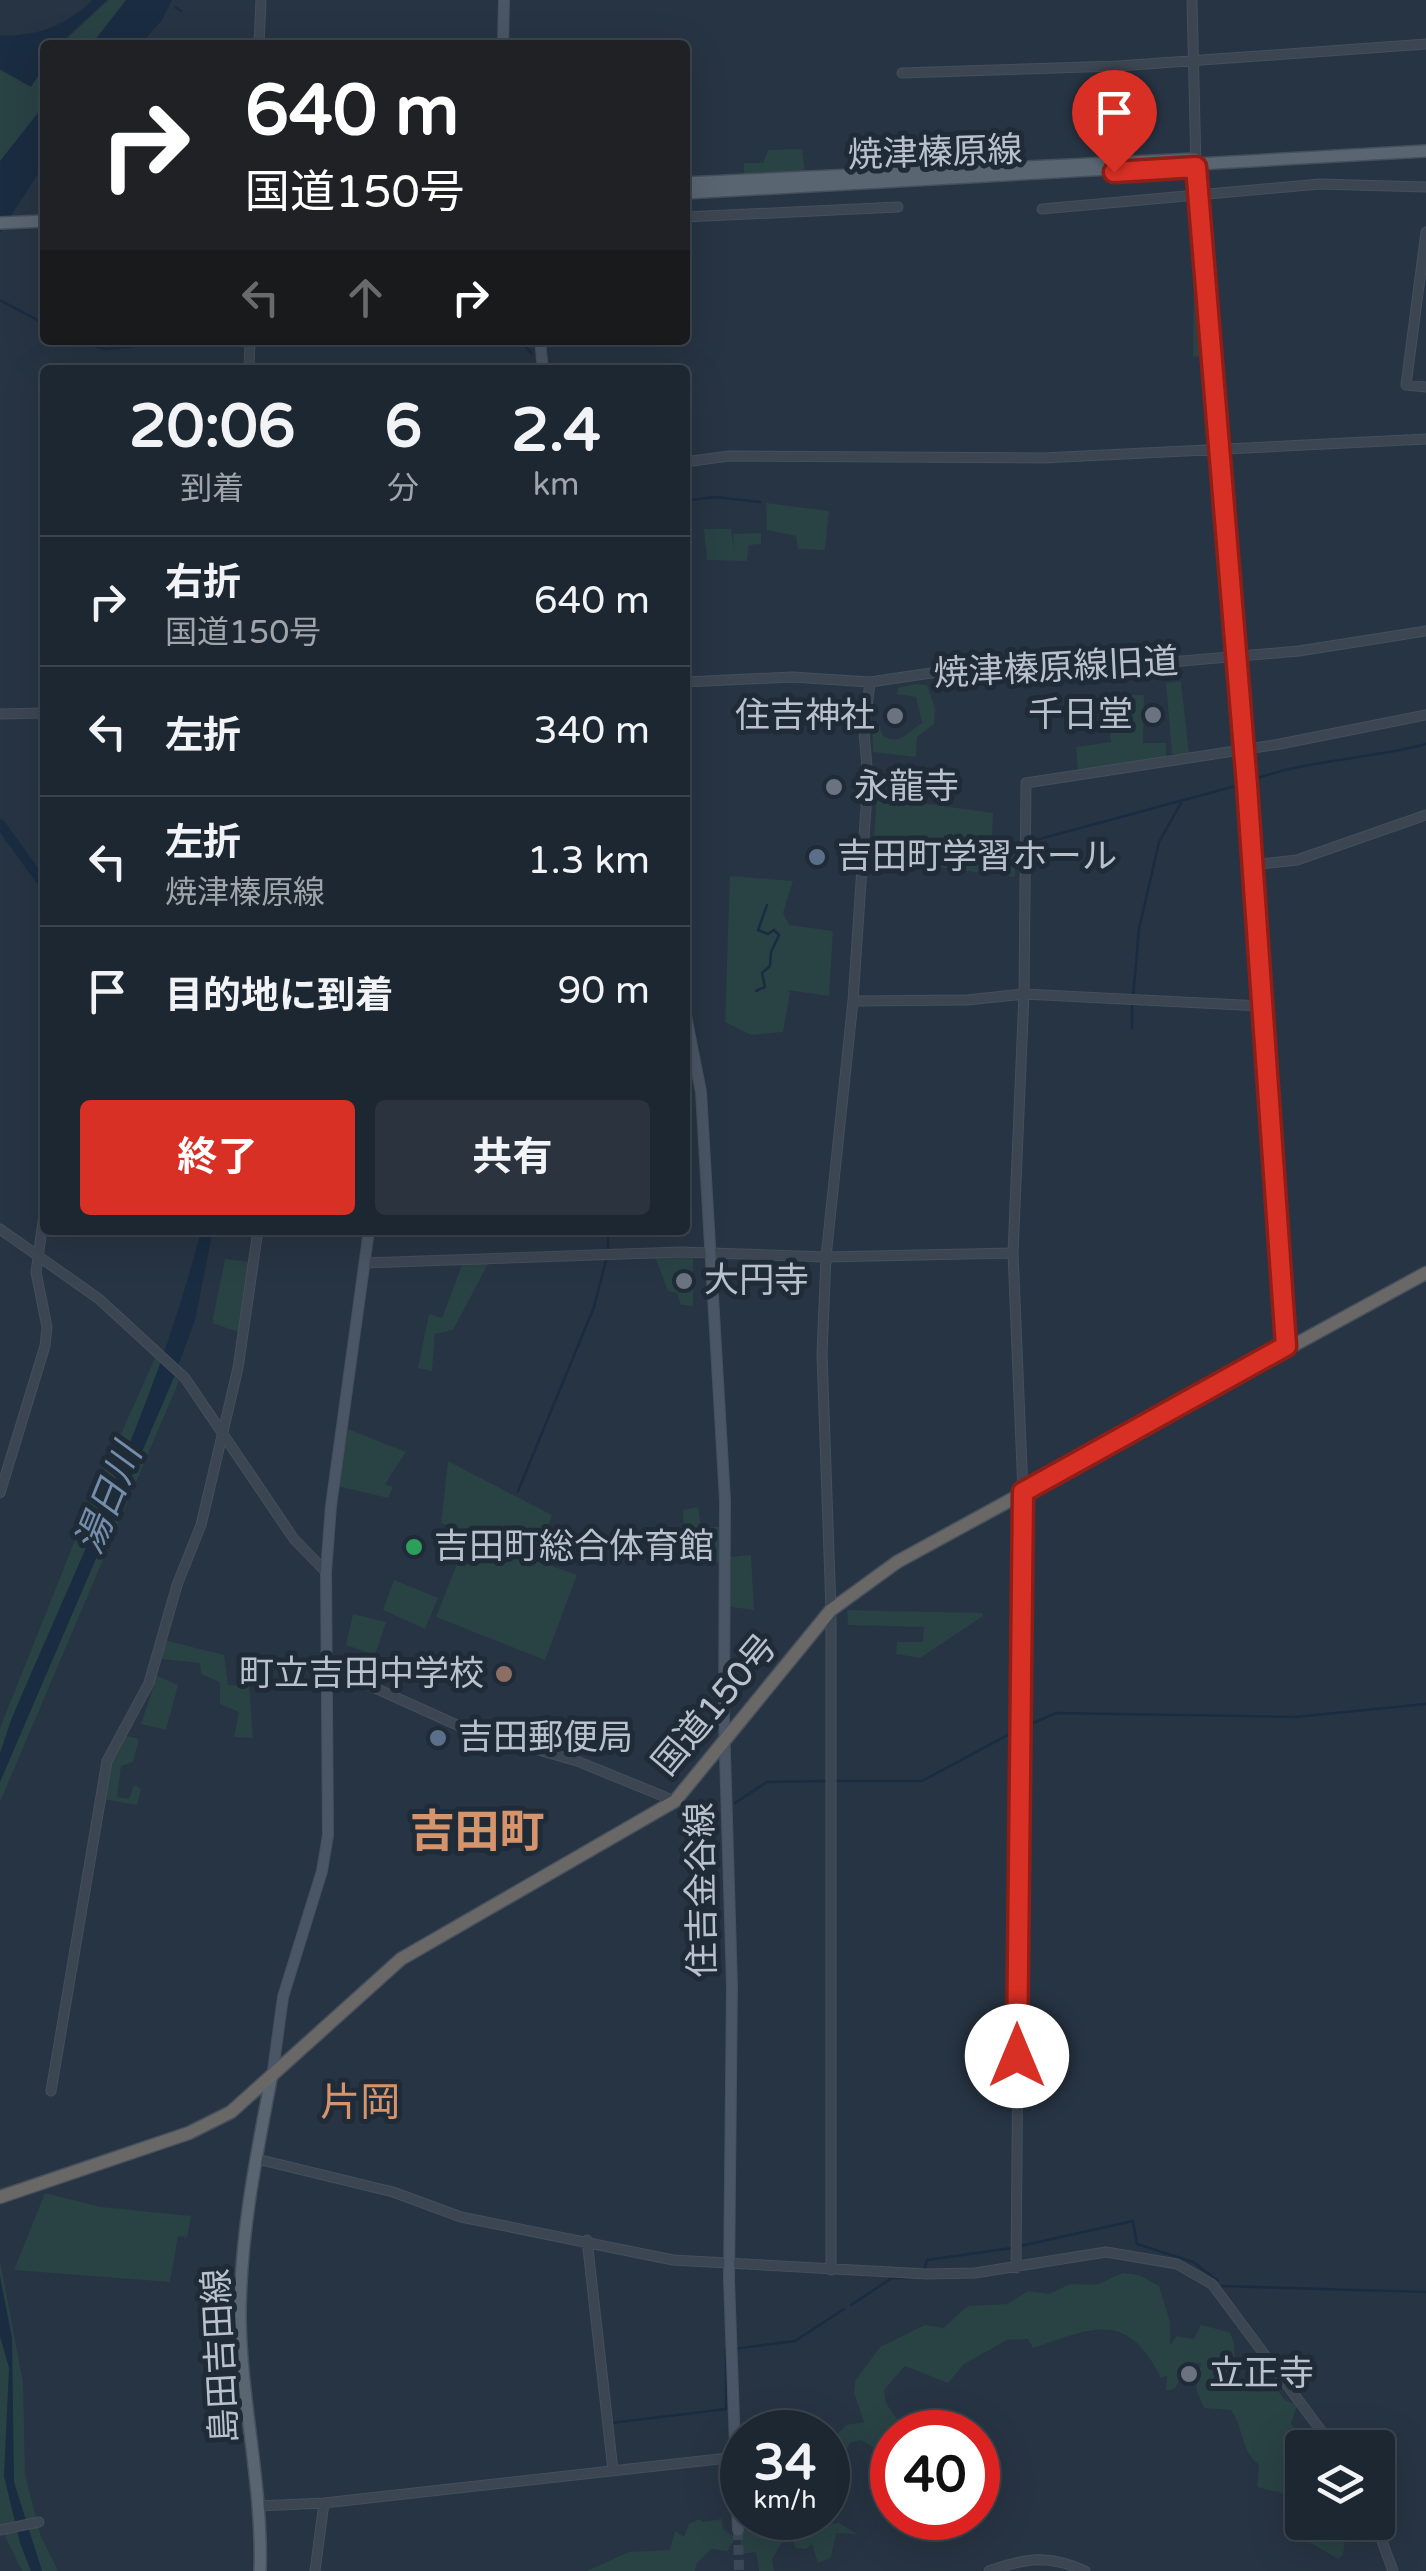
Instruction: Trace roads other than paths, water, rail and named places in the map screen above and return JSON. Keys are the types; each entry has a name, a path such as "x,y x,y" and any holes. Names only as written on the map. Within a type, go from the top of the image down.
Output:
{"highway":[{"name":"国道150号","path":"0,2198 189,2133 231,2112 272,2080 401,1959 675,1801 831,1610 897,1562 1426,1272"}],"main road":[{"path":"504,0 504,40"},
{"name":"焼津榛原線","path":"690,192 1426,148"},
{"name":"焼津榛原線","path":"690,184 1196,163"},
{"path":"0,223 40,220"},
{"name":"住吉金谷線","path":"690,1036 701,1092 725,1482 732,1986 729,2262 735,2410"},
{"path":"272,2080 284,1997 326,1856 326,1572 367,1235"},
{"name":"島田吉田線","path":"260,2571 259,2506 240,2319 244,2245 272,2080"}],"street":[{"path":"260,40 261,0"},
{"path":"1192,0 1198,198 1244,749 1286,1346"},
{"path":"902,74 1426,44"},
{"path":"1042,209 1198,198 1320,184 1426,187"},
{"path":"690,217 898,207"},
{"path":"1426,232 1406,384 1426,387"},
{"path":"690,461 729,456 1042,458 1426,439"},
{"name":"焼津榛原線旧道","path":"690,682 792,677 870,682 960,668 1067,671 1236,657 1426,631"},
{"path":"831,2270 831,1610 822,1354 826,1257 853,1001 866,810 864,732 870,682"},
{"path":"0,714 40,713"},
{"path":"1016,2268 1023,1492 1013,1253 1024,994 1026,783 1244,749 1426,715"},
{"path":"1252,866 1297,860 1426,816"},
{"path":"853,1001 967,1000 1024,994 1261,1006"},
{"path":"0,1230 99,1299 182,1376 224,1431 294,1539 326,1572"},
{"path":"0,1493 45,1346 36,1255 40,1234"},
{"path":"50,2091 107,1761 157,1661 178,1585 202,1526 247,1322 257,1235"},
{"path":"364,1263 712,1252 826,1257 1013,1253"},
{"path":"324,1665 468,1730 577,1760 675,1801"},
{"path":"256,2159 395,2193 461,2218 673,2260 923,2274 1016,2268 1126,2252 1204,2275 1268,2353 1321,2430"},
{"path":"586,2240 613,2470"},
{"path":"259,2506 324,2504 720,2459"},
{"path":"315,2571 324,2504"},
{"path":"2,2530 39,2522"},
{"path":"1382,2540 1393,2571"},
{"path":"990,2571 1033,2558 1063,2561 1085,2571"}],"water":[{"path":"92,0 107,0 63,40 40,40 40,73 31,87 0,69 0,35 50,28"},
{"path":"126,0 172,0 162,20 144,40 95,40"},
{"path":"40,110 40,171 0,233 0,161"},
{"path":"200,1235 212,1235 195,1320 172,1382 0,1782 0,1753 11,1720 141,1415"},
{"path":"0,2276 12,2338 14,2482 42,2571 31,2571 4,2476 9,2368 0,2336"}],"waterway":[{"path":"175,7 181,11"},
{"path":"0,300 40,321"},
{"path":"93,345 105,349 146,345"},
{"path":"524,345 532,354"},
{"path":"690,500 714,497 760,502"},
{"path":"1250,781 1293,768 1426,744"},
{"path":"1032,841 1243,784"},
{"path":"1133,997 1139,929 1159,842 1181,803"},
{"name":"湯日川","path":"0,824 40,879"},
{"path":"756,991 765,987 762,973 770,966 779,935 774,930 768,934 758,930 767,905"},
{"path":"1132,1005 1132,1028"},
{"path":"608,1235 608,1249"},
{"path":"518,1491 594,1307 606,1260"},
{"path":"1026,1726 1056,1713 1295,1717 1426,1704"},
{"path":"835,1781 922,1781 1019,1729"},
{"path":"735,1803 767,1782 827,1781"},
{"path":"1020,2246 1133,2221 1137,2244 1193,2262 1217,2280"},
{"path":"924,2271 927,2260 1012,2248"},
{"path":"851,2305 892,2278 911,2278"},
{"path":"1222,2286 1426,2292"},
{"path":"734,2349 795,2341 844,2309"},
{"path":"611,2423 726,2409 726,2350"}],"tunnel":[{"path":"738,2540 739,2571"}],"place":[{"name":"千日堂","path":"1153,715"},
{"name":"住吉神社","path":"895,716"},
{"name":"永龍寺","path":"834,787"},
{"name":"吉田町学習ホール","path":"817,857"},
{"name":"大円寺","path":"684,1281"},
{"name":"吉田町総合体育館","path":"414,1547"},
{"name":"町立吉田中学校","path":"504,1674"},
{"name":"吉田郵便局","path":"438,1738"},
{"name":"立正寺","path":"1189,2374"}],"district":[{"name":"吉田町","path":"477,1833"},
{"name":"片岡","path":"360,2103"}]}
